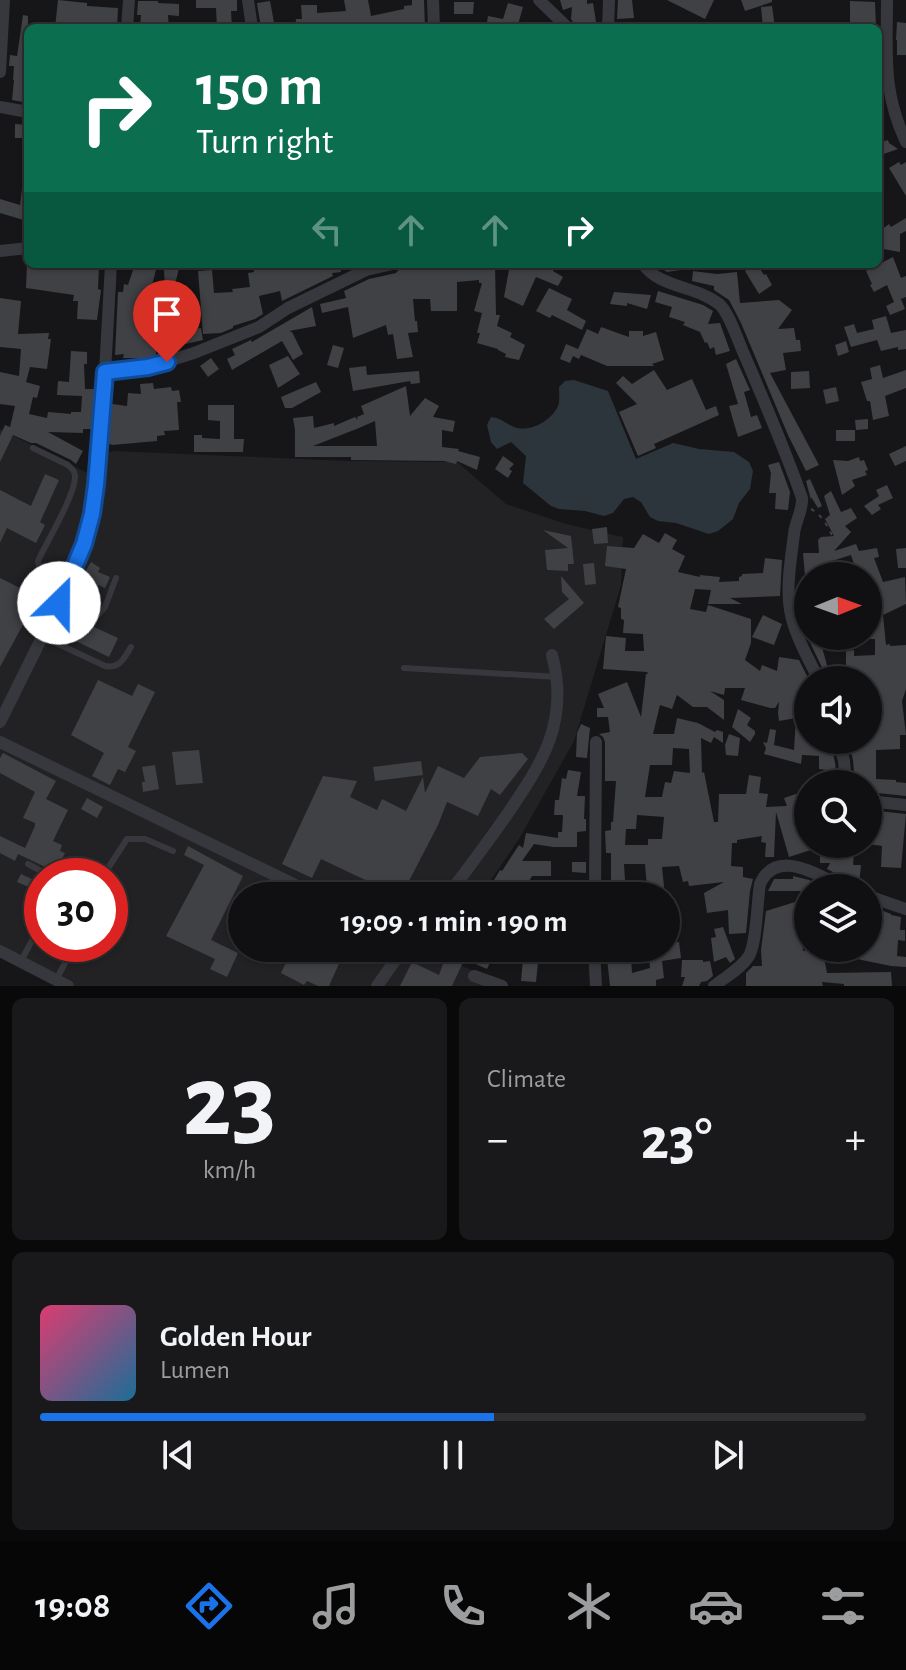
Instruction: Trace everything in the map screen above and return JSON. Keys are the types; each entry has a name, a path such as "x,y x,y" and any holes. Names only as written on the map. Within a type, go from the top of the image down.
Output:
{"street":[{"path":"0,72 4,0"},
{"path":"127,24 129,0"},
{"path":"248,0 251,24"},
{"path":"433,0 434,24"},
{"path":"539,0 564,24"},
{"path":"608,24 609,0"},
{"path":"887,0 887,78 895,117 906,142"},
{"path":"0,107 24,111"},
{"path":"0,251 24,248"},
{"path":"0,722 59,603 84,544 92,514 111,268"},
{"path":"105,372 148,367 194,353 259,327 288,308 375,268"},
{"path":"645,268 660,278 692,289 720,304 790,462 802,507 794,527 789,607 813,666"},
{"path":"458,882 545,754 558,706 558,677 552,655"},
{"path":"0,742 289,882"},
{"path":"595,882 596,742"},
{"path":"882,802 906,805"},
{"path":"714,986 749,955 764,875 780,867 794,866 818,874"},
{"path":"882,901 906,909"},
{"path":"0,951 68,986"},
{"path":"377,986 394,962"},
{"path":"595,962 596,986"},
{"path":"474,976 502,986"}],"lane":[{"path":"33,448 68,465 75,475 73,489 38,561 40,573 65,588"},
{"path":"59,603 98,615 105,607 116,578"},
{"path":"41,636 111,667 117,666 131,647"},
{"path":"404,668 558,677"},
{"path":"113,858 127,839 145,839 173,851"},
{"path":"21,963 24,957"},
{"path":"56,980 65,962"}],"path":[{"path":"802,507 820,514 838,554"}],"shaded area":[{"path":"574,380 608,391 636,459 673,443 734,452 749,462 753,471 750,489 739,503 733,519 709,534 676,523 658,521 650,517 641,502 633,497 624,499 613,513 604,516 559,509 523,483 526,456 511,442 497,449 491,442 487,425 491,417 520,428 539,424 558,406 559,387 565,381"},
{"path":"0,429 95,477 103,454 113,451 347,461 457,462 506,504 566,524 623,537 621,585 574,741 519,839 490,882 228,882 228,962 454,962 502,986 60,986 0,957"}],"building":[{"path":"58,0 118,8 117,24 55,24"},
{"path":"196,0 237,0 237,11 231,11 232,24 217,24 216,8 196,8"},
{"path":"344,0 368,0 371,16 404,9 404,6 412,5 412,0 424,0 425,24 295,24 296,19 302,19 301,5 317,5 317,13 346,11"},
{"path":"560,0 587,0 587,4 593,3 596,24 574,24 571,19 572,7 563,10"},
{"path":"618,0 632,0 634,18 617,19"},
{"path":"667,0 714,0 705,19"},
{"path":"741,0 772,0 772,2 745,11"},
{"path":"138,1 179,4 179,16 168,15 169,24 140,24 141,15 137,15"},
{"path":"270,1 274,24 260,24 257,3"},
{"path":"850,1 875,2 876,24 850,24"},
{"path":"454,2 474,2 473,14 454,14"},
{"path":"508,3 523,7 518,24 487,24 488,16 503,19"},
{"path":"772,6 774,24 763,24 761,7"},
{"path":"23,15 28,16 28,24 24,24 24,102 12,100 14,66 9,66 10,55 17,56"},
{"path":"897,22 906,23 906,55 897,55"},
{"path":"15,124 24,125 24,138 15,138"},
{"path":"888,140 898,149 882,155 882,142"},
{"path":"899,162 901,165 906,162 906,196 889,168"},
{"path":"24,181 24,220 0,213 0,199 20,205"},
{"path":"906,218 906,231 900,234 900,252 882,249 882,229 889,224 891,227"},
{"path":"893,257 901,278 906,276 906,297 898,300 901,299 905,309 890,315 886,306 894,302 887,285 874,292 866,271 882,268 882,263"},
{"path":"27,268 99,268 98,289 101,290 97,320 77,319 78,301 73,301 74,295 26,288"},
{"path":"134,268 156,268 143,320 166,323 164,268 179,268 171,301 179,300 180,331 201,328 203,340 181,345 156,339 156,355 123,358 124,354 115,355 118,292 123,292 124,284 128,285"},
{"path":"253,268 340,268 341,272 332,273 333,276 282,301 280,291 259,296 263,314 221,333 203,334 198,271 212,270 214,293 250,287 248,273 254,272"},
{"path":"400,268 495,268 496,315 500,315 497,326 512,333 510,337 525,345 519,360 505,357 506,354 498,349 477,343 482,313 474,311 482,283 479,280 457,282 457,311 431,311 430,299 413,299 418,332 408,333 413,357 397,359 393,334 388,335 386,325 353,338 348,307 322,313 320,304 346,298 344,291 369,279 396,273"},
{"path":"509,268 554,268 553,271 563,277 558,286 536,277 523,306 504,297"},
{"path":"661,268 687,268 687,269 667,272"},
{"path":"760,268 772,285 759,294 745,271"},
{"path":"693,271 717,274 737,272 740,303 779,300 792,310 778,329 794,328 801,351 783,353 786,370 770,373 819,465 806,471 729,300 714,290 714,286 692,281"},
{"path":"549,288 572,299 567,310 586,321 582,330 552,315 550,318 536,311"},
{"path":"658,291 713,311 708,324 720,323 730,351 716,355 714,347 710,349 700,332 683,325 685,322 669,317 672,307 655,302"},
{"path":"614,292 651,295 647,309 627,303 627,306 610,304"},
{"path":"0,298 21,301 18,334 49,333 48,339 51,339 47,369 30,367 26,382 40,386 37,398 33,397 29,414 47,418 48,412 81,412 82,396 57,395 58,381 69,382 71,351 87,352 85,389 95,389 91,429 83,429 83,433 48,432 83,451 76,464 13,435 0,462 0,436 5,425 10,427 15,406 0,404 0,372 19,376 21,349 0,347"},
{"path":"312,307 316,326 289,331 303,354 293,360 282,341 232,370 227,359 235,355 232,349 252,342"},
{"path":"886,316 891,333 906,330 906,349 898,350 898,347 881,351 877,340 851,347 844,327 854,324 857,333 874,329 872,320"},
{"path":"601,327 629,337 629,331 643,331 643,336 656,332 664,360 652,364 654,366 607,366 581,355 579,359 573,356 570,363 560,359 566,344 578,349 587,329 598,334"},
{"path":"846,341 849,352 838,356 835,345"},
{"path":"333,345 344,348 338,368 327,365"},
{"path":"288,356 300,374 278,388 269,365"},
{"path":"211,358 219,369 208,377 200,366"},
{"path":"736,359 750,390 744,392 751,417 757,415 762,428 738,437 729,406 738,404 726,364"},
{"path":"880,365 883,378 906,370 906,388 885,396 889,416 873,420 870,401 867,401 861,382 872,379 870,368"},
{"path":"366,366 367,375 419,371 420,383 411,384 410,381 353,391 349,368"},
{"path":"654,370 667,390 692,379 706,410 716,406 719,415 654,444 656,448 638,456 619,412 637,404 616,383 623,376 632,384"},
{"path":"809,371 810,388 791,389 791,372"},
{"path":"316,382 321,392 292,408 285,408 281,397"},
{"path":"153,383 154,389 171,387 172,391 179,390 179,430 164,431 165,435 157,436 157,441 108,443 112,404 127,406 128,393 141,394 140,384"},
{"path":"406,386 410,416 425,398 439,406 433,417 455,421 453,432 442,430 442,447 480,457 477,470 457,461 456,464 444,461 295,457 293,418 313,416 314,428 334,423 334,426 355,417 358,420 357,417 364,414 361,406","holes":["375,421 377,446 313,446"]},
{"path":"836,387 839,401 826,404 823,390"},
{"path":"208,405 234,405 234,439 244,439 243,452 194,452 194,435 220,439 220,421 208,420"},
{"path":"868,419 868,429 856,430 855,420"},
{"path":"836,430 855,430 855,441 836,441"},
{"path":"906,446 906,461 895,466 889,454"},
{"path":"503,456 514,464 509,469 512,471 508,478 495,469"},
{"path":"859,457 860,461 864,460 867,475 852,480 855,486 842,495 833,460 848,461"},
{"path":"779,462 790,492 788,510 775,509 776,493 769,493 771,473 768,465"},
{"path":"45,474 59,480 40,522 45,525 36,543 7,528 0,543 0,490 31,506"},
{"path":"810,479 822,506 818,508 811,497 811,500 806,481"},
{"path":"887,485 893,498 878,505 881,509 872,515 864,506 879,496 876,490"},
{"path":"831,491 841,512 851,508 857,518 845,526 851,532 834,551 856,544 859,551 877,548 879,557 874,558 876,562 853,562 851,555 832,562 804,562 803,553 819,553 818,540 821,537 834,536 825,519 830,515 824,496"},
{"path":"607,527 608,543 594,544 592,529"},
{"path":"543,530 571,536 574,564 568,564 568,571 547,570 545,550 568,548"},
{"path":"665,533 677,540 672,549 685,556 678,572 720,577 719,582 739,581 742,574 763,573 765,558 782,560 780,596 730,598 742,604 708,604 711,590 695,589 690,609 706,612 708,605 751,619 751,643 745,660 760,671 762,665 777,671 779,657 799,660 802,666 794,666 794,718 779,721 779,702 775,708 770,708 741,700 745,688 725,688 724,695 710,691 724,700 724,720 707,707 693,707 677,695 672,709 660,705 653,734 674,734 677,718 723,732 723,743 714,737 711,743 701,738 702,773 714,822 718,822 719,794 746,794 749,775 761,777 759,793 768,794 766,807 787,806 784,798 794,795 794,855 789,857 776,812 774,857 765,857 766,843 761,842 762,836 732,843 731,866 743,867 743,877 753,879 746,933 729,934 728,910 707,913 704,893 724,882 689,886 688,881 683,882 679,866 662,867 664,882 646,882 645,864 624,864 625,880 629,882 611,882 611,853 606,853 605,831 611,830 613,822 616,781 605,781 605,742 599,734 610,732 608,717 597,717 597,708 604,708 598,694 627,682 641,717 648,674 603,669 606,636 626,638 625,651 644,651 643,634 623,633 624,620 618,607 626,569 605,566 607,546 634,548 643,534 659,543","holes":["673,748 689,749 690,773 674,771 671,783 665,782 662,797 645,797 650,765 672,765","637,815 664,817 662,839 648,839 648,845 625,845 626,829 636,829"]},
{"path":"906,548 906,568 898,568 896,549"},
{"path":"91,562 100,568 98,572 110,577 105,588 98,585 95,591 89,588 84,602 75,598 80,587 77,584"},
{"path":"594,563 596,584 585,585 583,564"},
{"path":"561,576 584,603 554,629 544,619 569,599 562,592"},
{"path":"905,577 906,604 883,615 886,645 906,645 906,689 902,701 906,735 900,735 900,749 882,750 882,666 846,666 846,651 854,650 854,656 875,655 875,650 882,650 882,579 883,582"},
{"path":"0,578 34,595 23,618 26,619 0,667"},
{"path":"66,614 118,638 109,657 57,632"},
{"path":"763,615 782,624 774,645 752,637"},
{"path":"814,650 823,650 827,666 821,666"},
{"path":"98,680 132,696 138,684 155,692 128,747 136,751 125,772 118,769 110,785 92,776 104,753 71,735"},
{"path":"738,709 751,718 747,725 755,734 750,742 732,727"},
{"path":"581,724 590,728 587,758 576,757 577,733"},
{"path":"770,729 776,730 774,745 794,750 794,754 833,754 836,770 819,769 819,756 802,755 801,764 764,754 766,748 763,742 767,743"},
{"path":"729,734 740,738 738,756 726,755 725,745"},
{"path":"199,750 203,783 176,785 172,752"},
{"path":"3,753 56,781 46,799 68,810 53,841 62,845 60,851 65,853 62,858 26,858 18,854 15,861 0,853 0,836 25,848 35,823 23,818 35,792 0,773"},
{"path":"522,753 528,759 500,795 491,789 478,816 447,802 411,882 369,882 321,859 312,878 282,864 323,776 357,781 350,797 377,810 382,799 406,811 423,777 425,793 438,766 464,778 480,757"},
{"path":"852,754 876,754 876,770 854,770"},
{"path":"421,761 423,775 375,781 373,767"},
{"path":"155,765 159,789 143,792 142,767"},
{"path":"568,770 581,772 577,796 585,796 586,831 577,832 577,847 534,844 522,861 551,861 551,876 532,876 529,882 493,882 519,845 523,848 526,833 558,838 558,832 562,832 563,815 554,815 555,800 559,800 562,778 566,779"},
{"path":"882,779 906,783 906,796 882,793"},
{"path":"87,798 103,807 97,818 81,809"},
{"path":"882,811 906,814 901,868 881,867"},
{"path":"188,846 243,876 240,882 228,882 228,906 211,940 228,948 228,962 234,962 227,977 210,969 215,959 166,936 204,865 184,855"},
{"path":"820,858 854,858 853,865 861,865 860,874 837,874 827,869 830,863 820,863"},
{"path":"572,862 586,862 586,873 572,872"},
{"path":"21,874 24,875 24,885 17,882"},
{"path":"793,876 794,891 768,891 774,879 793,879"},
{"path":"794,902 794,962 825,962 827,973 891,972 892,986 844,986 822,982 823,986 746,986 746,973 753,966 762,966 766,911"},
{"path":"882,910 901,917 900,930 905,930 905,941 898,940 897,956 906,957 906,967 872,962 882,962"},
{"path":"723,927 735,959 730,963 726,957 714,962 711,938 716,937 714,929"},
{"path":"682,960 710,961 713,976 699,986 682,986 685,977 681,977"},
{"path":"286,962 340,962 329,986 318,986 307,981 304,985 281,973"},
{"path":"412,962 439,975 444,962 463,962 452,986 400,986"},
{"path":"471,962 490,962 487,969"},
{"path":"523,962 538,963 536,982 521,981"},
{"path":"607,962 631,962 632,973 650,968 649,962 662,962 664,978 656,980 656,986 610,986"}],"route":[{"path":"59,603 84,544 92,514 105,372 167,362"}]}
